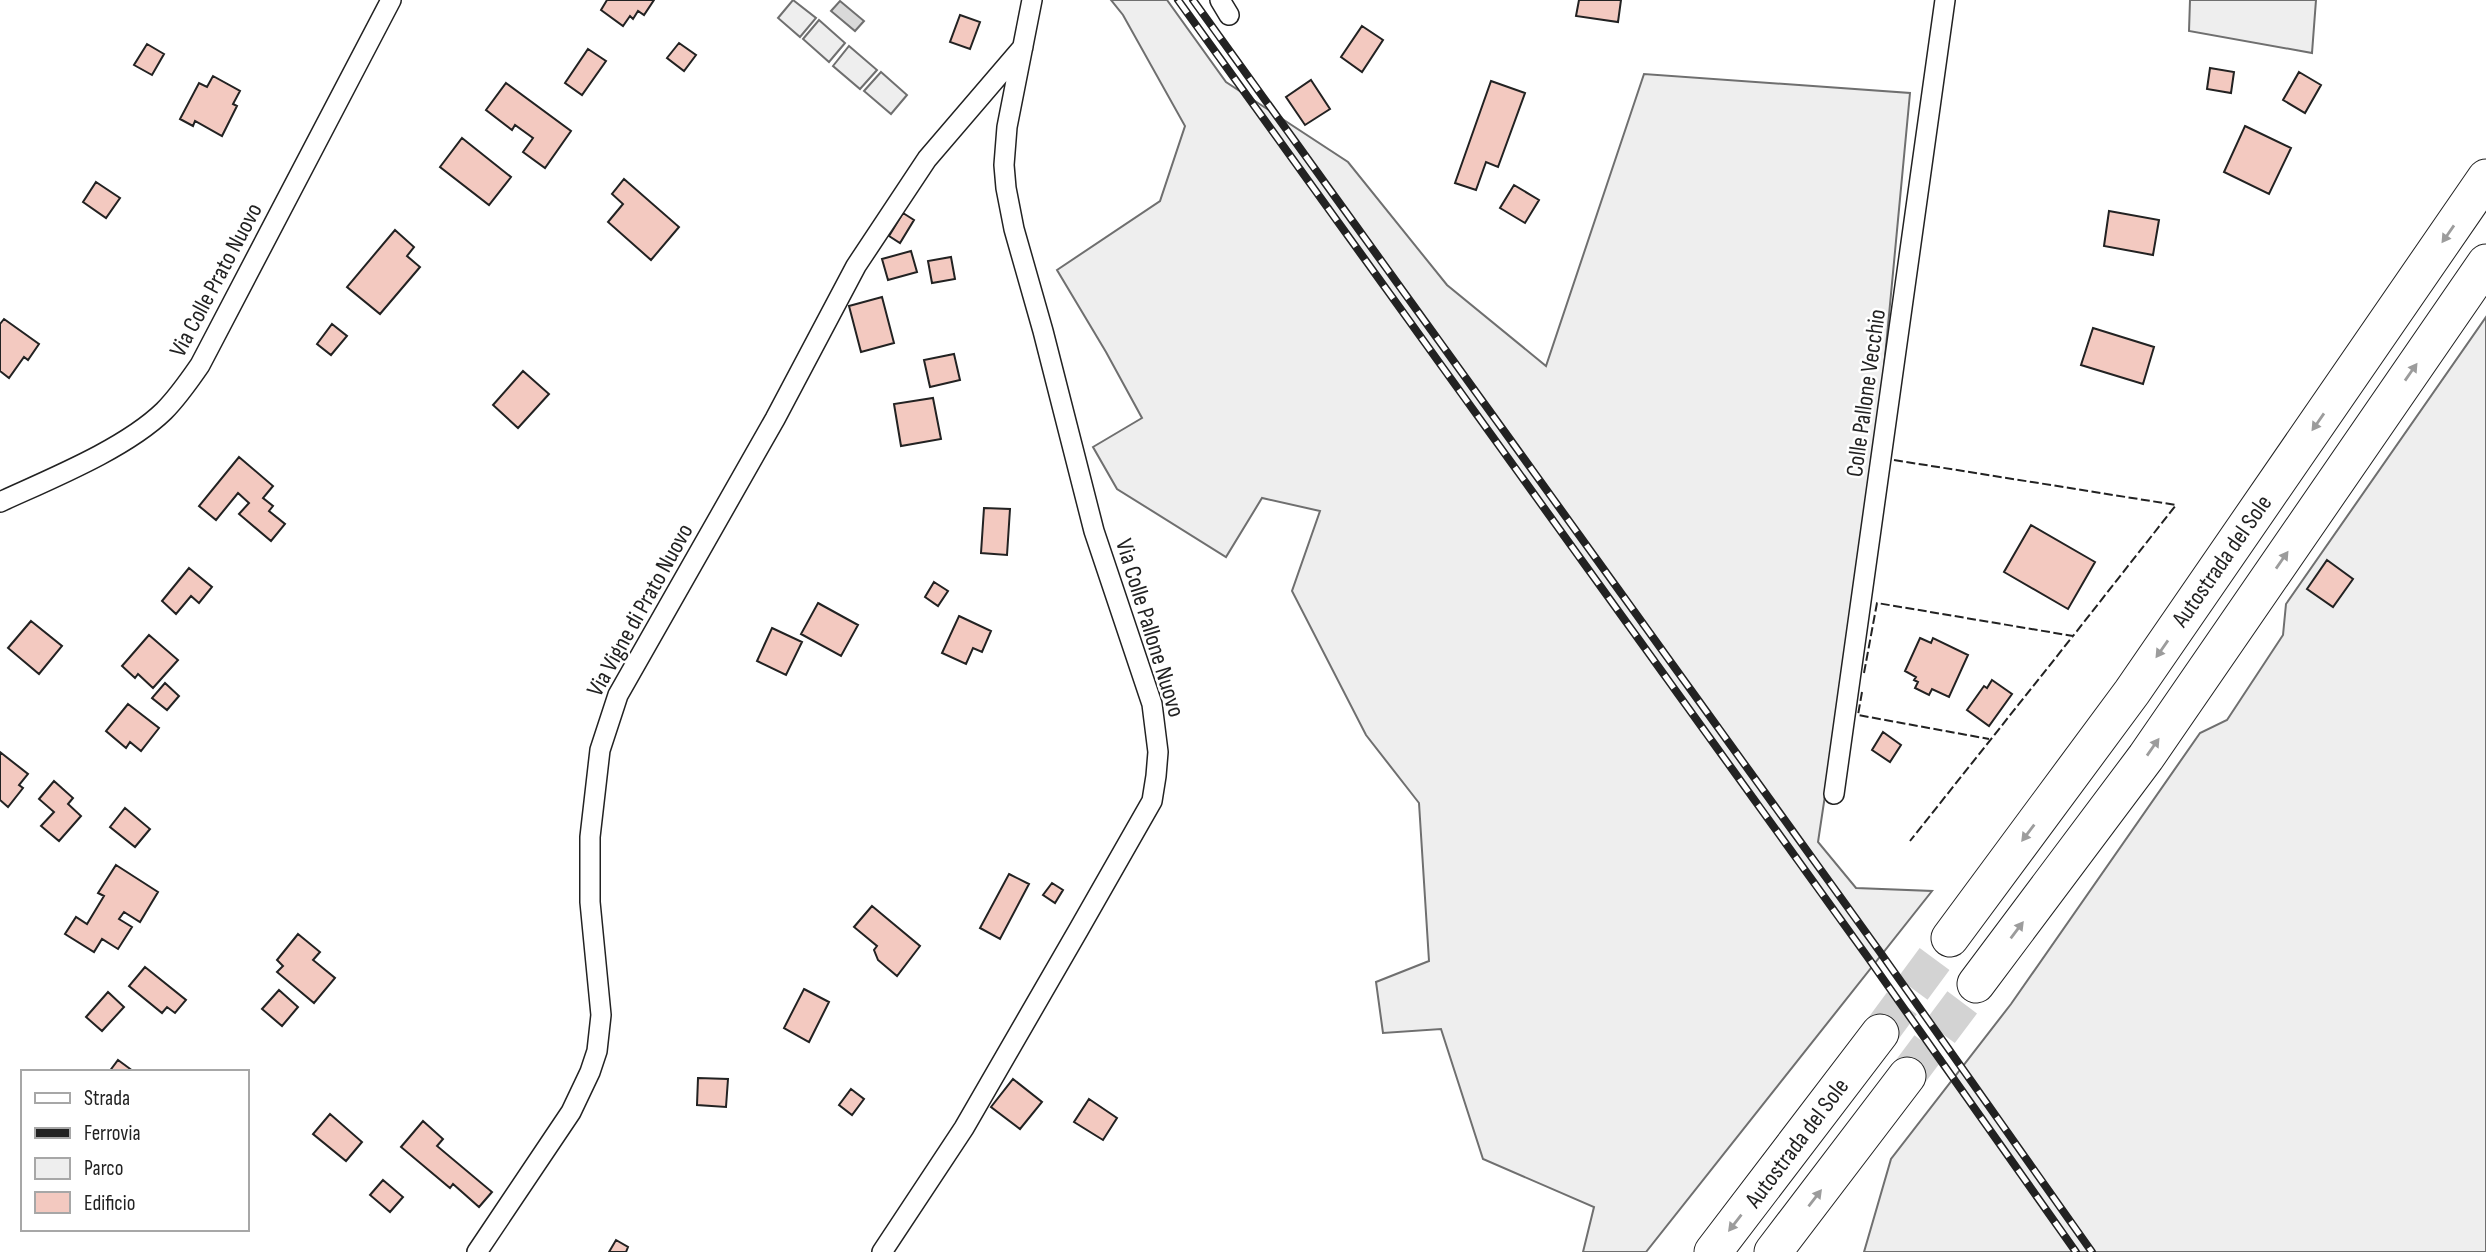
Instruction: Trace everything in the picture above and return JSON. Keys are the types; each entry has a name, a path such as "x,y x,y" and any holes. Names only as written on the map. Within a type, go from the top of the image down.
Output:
{"highway":[{"name":"Autostrada del Sole","path":"1950,938 2132,692 2486,178"},
{"name":"Autostrada del Sole","path":"1976,984 2146,757 2486,263"},
{"name":"Autostrada del Sole","path":"1713,1252 1880,1033"},
{"name":"Autostrada del Sole","path":"1773,1252 1907,1076"}],"street":[{"name":"Via Colle Prato Nuovo","path":"0,502 86,462 141,430 163,412 183,390 200,365 391,0"},
{"name":"Via Colle Pallone Nuovo","path":"882,1252 964,1128 1079,929 1152,801 1156,776 1158,752 1152,704 1094,531 1009,208 1004,144 1032,0"},
{"name":"Colle Pallone Vecchio","path":"1834,794 1945,0"},
{"name":"Via Vigne di Prato Nuovo","path":"477,1252 571,1112 597,1051 601,1015 590,902 590,837 600,750 618,695 775,419 856,266 926,159 1023,47"}],"green space":[{"path":"793,0 816,18 800,37 778,18"},
{"path":"1111,0 1167,0 1226,82 1348,162 1447,285 1546,366 1644,74 1910,93 1875,463 1818,842 1856,888 1932,891 1646,1252 1583,1252 1594,1207 1483,1159 1441,1029 1383,1033 1376,982 1429,961 1419,803 1366,735 1292,591 1320,511 1262,498 1226,557 1117,489 1093,447 1142,418 1057,270 1160,201 1185,126 1123,15"},
{"path":"2190,0 2316,0 2312,53 2189,31"},
{"path":"819,20 845,43 829,62 803,39"},
{"path":"849,46 877,70 860,89 833,66"},
{"path":"881,72 907,95 891,114 864,91"},
{"path":"2486,317 2486,1252 1864,1252 1891,1159 2011,1004 2200,733 2227,720 2283,635 2286,604"}],"shaded area":[{"path":"840,1 864,21 855,31 831,11"}],"building":[{"path":"607,0 654,0 644,15 638,11 633,19 630,16 623,26 601,10"},
{"path":"1579,0 1621,0 1618,22 1576,16"},
{"path":"960,15 980,22 970,49 950,42"},
{"path":"1362,26 1383,40 1362,72 1341,57"},
{"path":"679,43 696,55 684,71 667,58"},
{"path":"147,44 164,54 152,75 134,65"},
{"path":"588,49 606,61 582,95 565,83"},
{"path":"2210,68 2234,72 2231,93 2207,89"},
{"path":"2299,72 2321,85 2305,113 2283,100"},
{"path":"213,76 240,91 233,104 237,106 222,136 195,121 193,126 180,119 199,83 207,87"},
{"path":"1311,80 1330,109 1305,125 1286,97"},
{"path":"1491,81 1525,93 1498,167 1486,162 1476,190 1455,183"},
{"path":"506,83 571,131 545,168 523,152 533,138 515,125 512,130 486,110"},
{"path":"2245,126 2291,148 2269,194 2224,172"},
{"path":"462,138 511,177 489,205 440,167"},
{"path":"624,179 679,227 651,260 608,222 623,204 612,194"},
{"path":"96,182 120,198 106,218 83,202"},
{"path":"1514,185 1539,200 1525,223 1500,208"},
{"path":"2109,211 2159,220 2153,255 2104,246"},
{"path":"903,213 914,220 900,243 889,236"},
{"path":"395,230 414,247 407,256 420,267 380,314 347,287"},
{"path":"911,251 917,272 888,280 882,259"},
{"path":"951,257 955,279 932,283 928,261"},
{"path":"882,297 894,343 861,352 849,306"},
{"path":"4,319 39,344 28,360 24,357 9,378 0,371 0,324"},
{"path":"332,324 347,336 331,355 317,344"},
{"path":"2093,328 2154,347 2143,384 2081,365"},
{"path":"954,354 960,380 930,387 924,360"},
{"path":"523,371 549,394 518,428 493,405"},
{"path":"933,398 941,439 901,446 894,404"},
{"path":"239,457 273,486 263,498 273,506 269,511 285,524 271,541 239,514 249,503 238,493 216,520 199,506"},
{"path":"984,508 1010,509 1007,555 981,553"},
{"path":"2031,525 2095,562 2068,609 2004,572"},
{"path":"2327,560 2353,579 2333,607 2307,589"},
{"path":"189,568 212,587 199,603 191,596 176,614 162,601"},
{"path":"934,582 948,591 938,606 925,597"},
{"path":"818,603 858,625 841,656 801,634"},
{"path":"959,616 991,631 982,652 973,648 966,664 942,653"},
{"path":"31,621 62,646 39,674 8,648"},
{"path":"772,628 802,642 786,675 757,661"},
{"path":"149,635 178,660 153,688 138,674 135,678 122,666"},
{"path":"1920,638 1931,643 1933,638 1968,655 1949,697 1932,689 1929,695 1915,688 1918,682 1914,680 1916,677 1905,671"},
{"path":"1992,680 2012,694 1989,726 1967,710 1984,686 1987,688"},
{"path":"165,683 179,696 167,710 152,698"},
{"path":"128,704 159,728 141,751 130,742 126,748 106,731"},
{"path":"1883,732 1901,745 1890,762 1872,750"},
{"path":"0,752 28,774 19,785 23,788 8,807 0,800"},
{"path":"54,781 73,798 68,804 81,816 59,841 41,826 54,812 39,799"},
{"path":"125,808 150,829 135,847 110,827"},
{"path":"116,865 158,892 140,922 124,912 119,919 132,927 118,949 102,939 94,952 65,934 76,917 87,924 104,896 98,893"},
{"path":"1009,874 1029,884 1000,939 980,928"},
{"path":"1052,883 1063,890 1055,903 1043,895"},
{"path":"872,906 920,946 897,976 878,960 874,950 877,946 854,927"},
{"path":"298,934 320,952 313,960 335,978 314,1003 277,972 283,966 277,960"},
{"path":"145,967 186,1000 175,1013 167,1007 162,1013 129,986"},
{"path":"804,989 829,1002 809,1042 784,1028"},
{"path":"279,990 298,1007 282,1026 262,1009"},
{"path":"108,992 124,1007 102,1031 86,1017"},
{"path":"118,1060 132,1070 110,1070"},
{"path":"698,1078 728,1079 726,1107 697,1105"},
{"path":"1013,1079 1042,1102 1020,1129 991,1107"},
{"path":"851,1089 864,1099 852,1115 839,1105"},
{"path":"1089,1099 1117,1118 1103,1140 1074,1122"},
{"path":"330,1114 362,1142 346,1161 313,1134"},
{"path":"423,1121 443,1139 437,1146 492,1192 479,1207 453,1184 450,1188 401,1147"},
{"path":"383,1180 403,1197 390,1212 370,1195"},
{"path":"616,1240 628,1247 626,1252 609,1252"}],"tunnel":[{"path":"1880,1033 1950,938"},
{"path":"1907,1076 1976,984"}],"railway":[{"path":"1178,0 1869,959 2076,1252"},
{"path":"1193,0 1880,952 2092,1252"}],"fence":[{"path":"1894,460 2176,505 2073,636"},
{"path":"1864,673 1877,603 2073,636 1910,841"},
{"path":"1862,692 1858,715 1989,739"}]}
